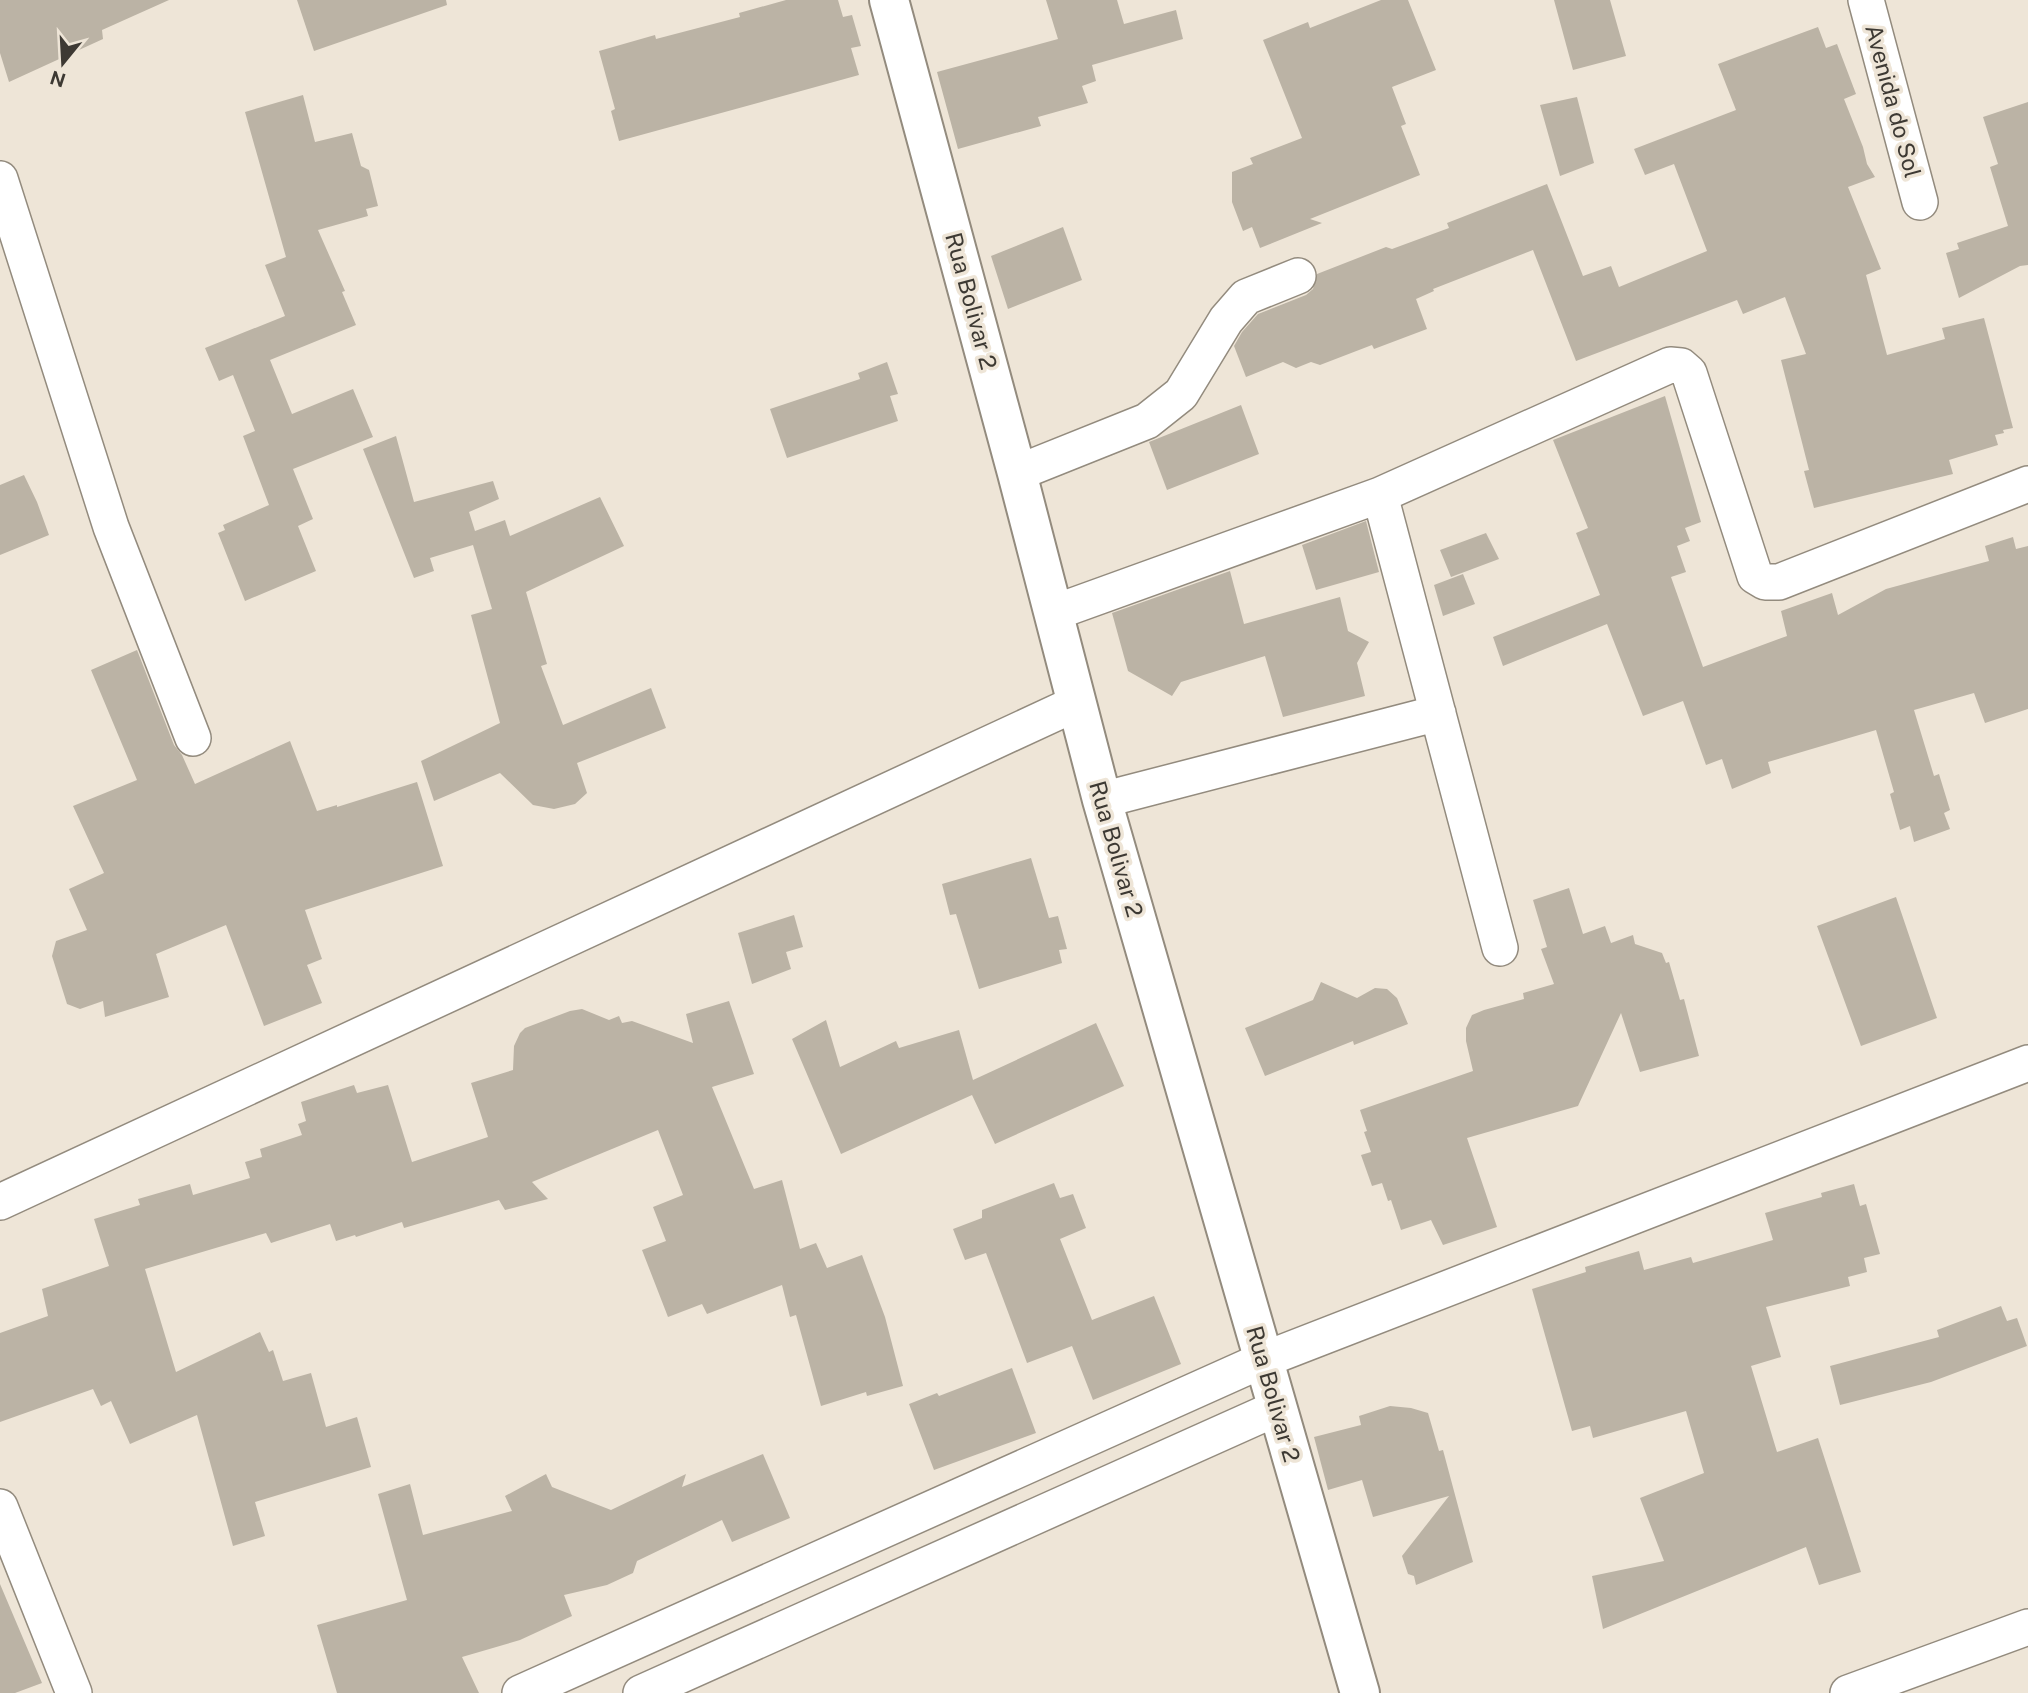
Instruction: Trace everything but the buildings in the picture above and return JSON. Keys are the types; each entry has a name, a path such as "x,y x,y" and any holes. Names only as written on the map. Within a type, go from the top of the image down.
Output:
{"street":[{"name":"Rua Bolivar 2","path":"889,0 1102,800 1360,1693"},
{"name":"Avenida do Sol","path":"1867,0 1920,202"},
{"path":"0,179 111,527 193,738"},
{"path":"1017,474 1147,421 1181,394 1226,320 1246,297 1298,276"},
{"path":"1053,613 1380,495 1670,365 1681,366 1689,373 1755,576 1765,582 1779,582 2028,484"},
{"path":"1380,495 1500,948"},
{"path":"0,1202 1077,703"},
{"path":"1102,800 1438,713"},
{"path":"520,1693 1263,1360 2028,1063"},
{"path":"641,1693 1277,1408"},
{"path":"0,1507 74,1693"},
{"path":"1848,1693 2028,1626"}]}
